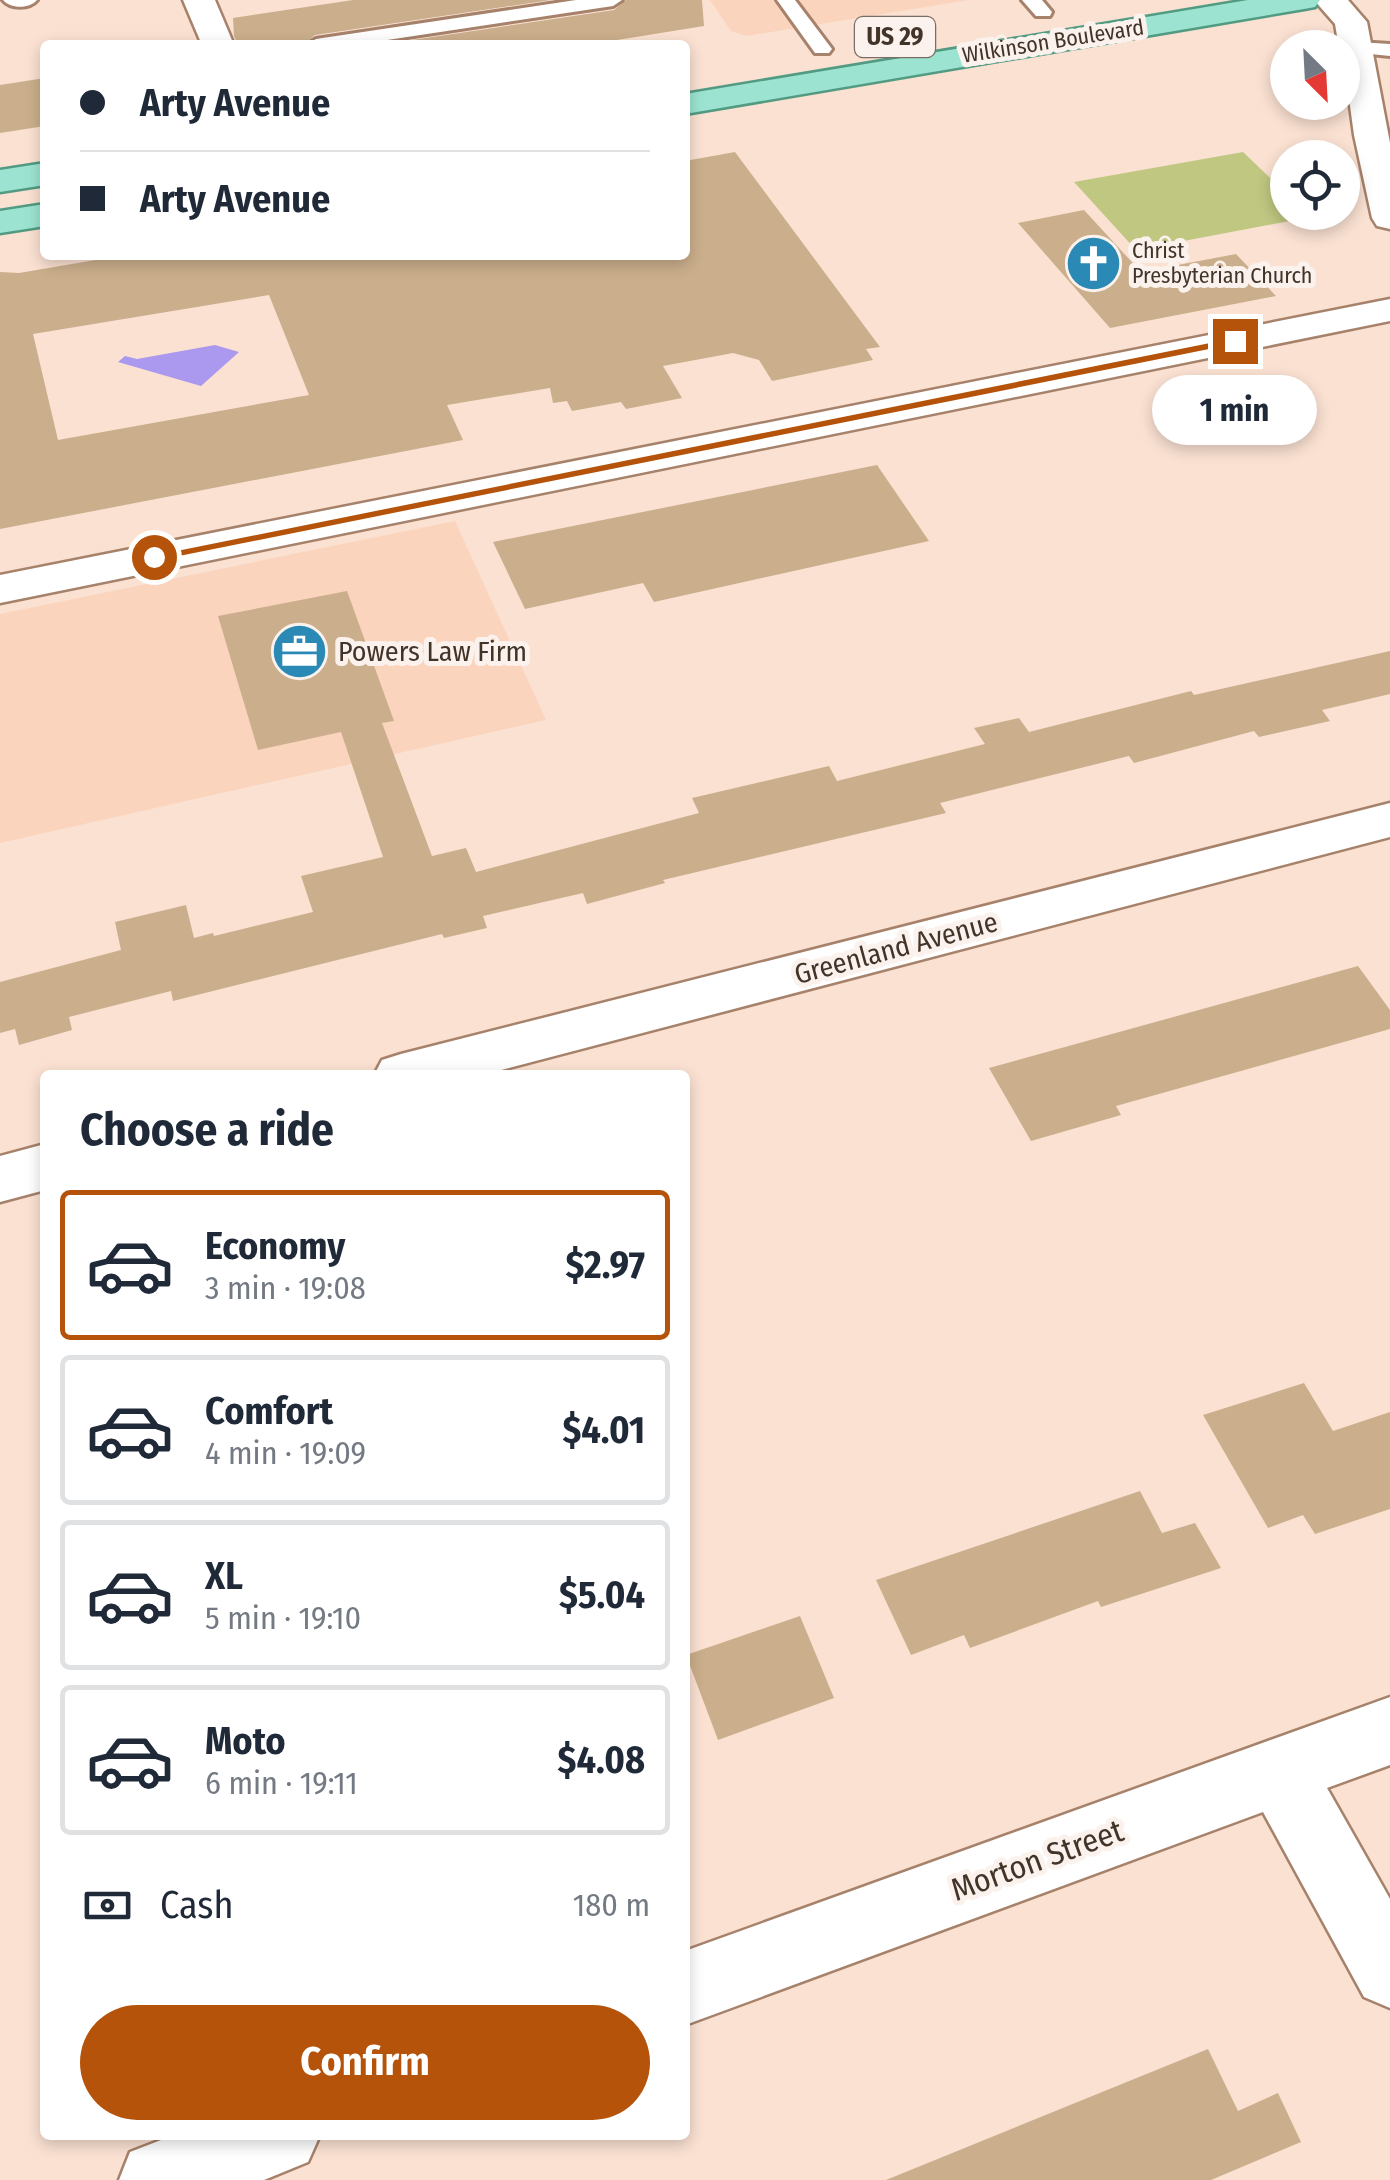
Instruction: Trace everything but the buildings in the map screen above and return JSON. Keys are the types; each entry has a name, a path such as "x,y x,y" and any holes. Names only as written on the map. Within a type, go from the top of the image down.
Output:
{"main road":[{"name":"Wilkinson Boulevard","path":"690,103 1304,0"},
{"name":"US 29","path":"783,55 856,43"},
{"path":"0,182 40,175"},
{"path":"0,222 40,215"}],"street":[{"path":"200,0 216,40"},
{"path":"1330,0 1374,49 1390,218"},
{"path":"0,589 1390,310"},
{"name":"Greenland Avenue","path":"420,1070 1390,820"},
{"path":"0,1179 40,1168"},
{"name":"Morton Street","path":"690,1986 1390,1732"},
{"path":"1279,1772 1390,1971"},
{"path":"158,2180 268,2140"}],"lane":[{"path":"12,0 28,0"},
{"path":"461,0 475,22"},
{"path":"351,40 613,0"},
{"path":"786,0 822,49"}],"shaded area":[{"path":"710,0 969,0 746,36 731,31"},
{"path":"215,345 239,352 201,386 118,362 125,356 137,359"},
{"path":"455,521 546,720 0,843 0,614"}],"green space":[{"path":"1243,152 1270,178 1270,225 1136,250 1074,182"}],"place":[{"name":"Christ Presbyterian Church","path":"1093,263"},
{"name":"Powers Law Firm","path":"299,651"}],"route":[{"path":"154,557 1235,341"}]}
